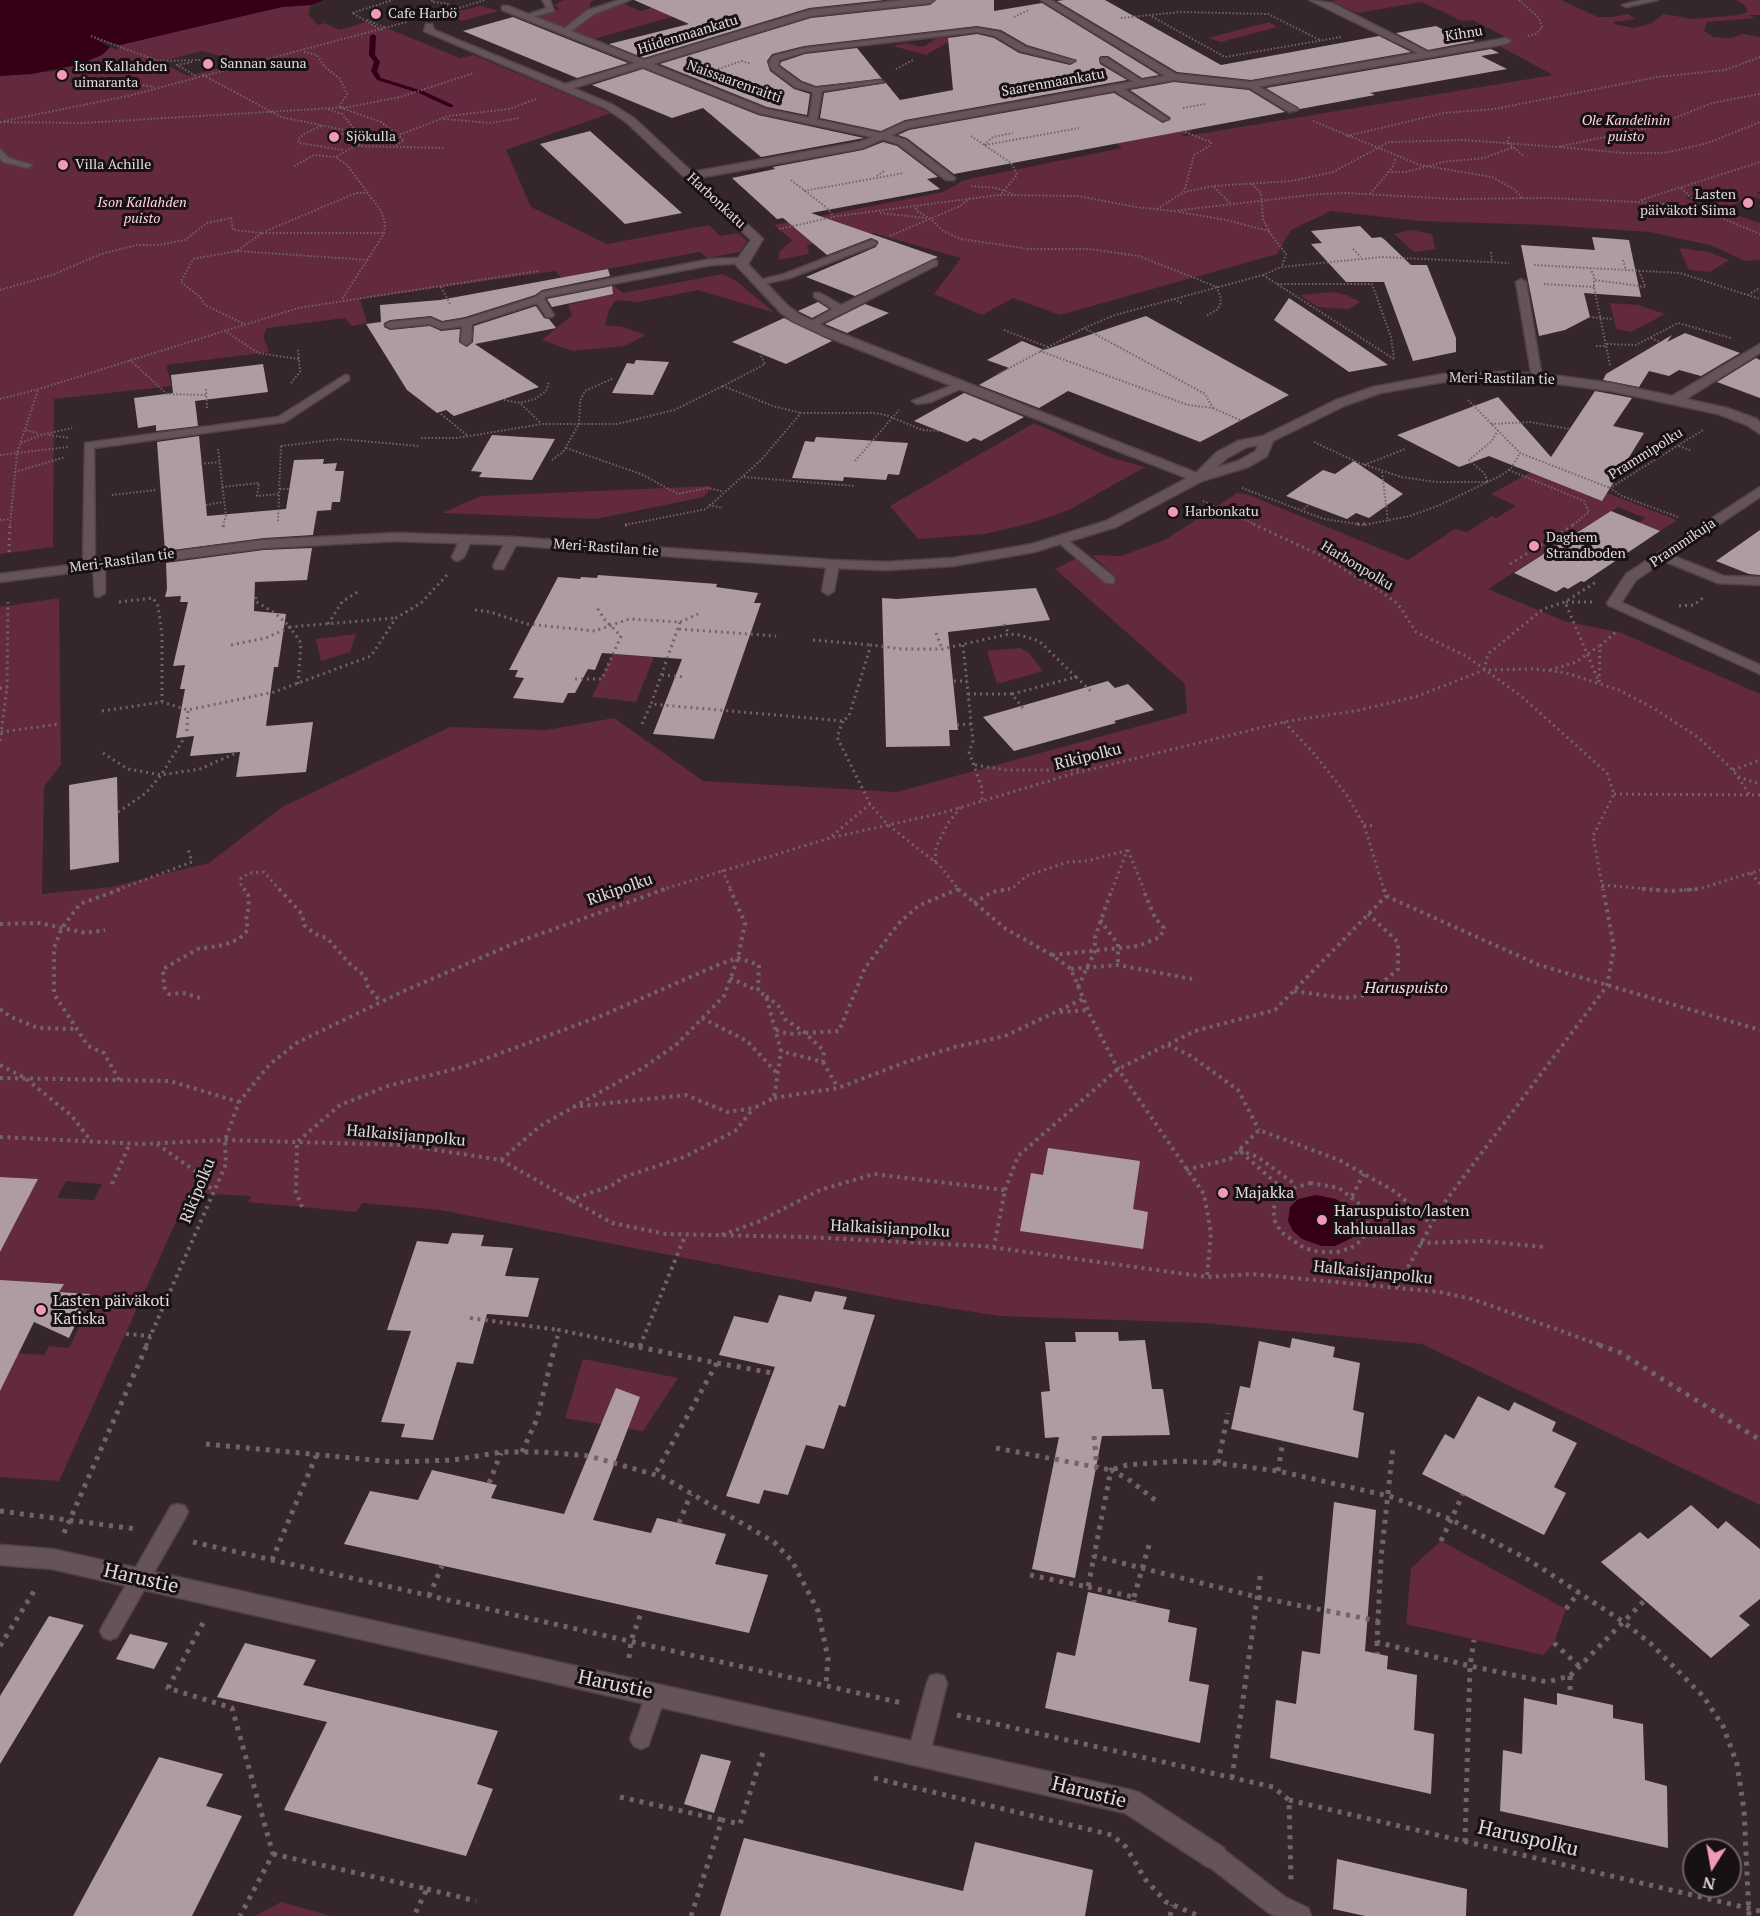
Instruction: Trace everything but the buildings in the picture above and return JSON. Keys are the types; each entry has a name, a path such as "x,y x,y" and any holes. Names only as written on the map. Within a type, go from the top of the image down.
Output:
{"street":[{"name":"Hiidenmaankatu","path":"563,88 810,13 930,0"},
{"path":"1312,0 1329,5 1426,54"},
{"path":"1047,2 1174,77"},
{"name":"Naissaarenraitti","path":"505,8 763,111 813,120 902,142 950,178"},
{"name":"Harbonkatu","path":"429,26 429,31 621,113 757,240 742,261"},
{"name":"Kihnu","path":"1426,54 1506,41"},
{"name":"Saarenmaankatu","path":"690,176 863,145 905,125 1174,77 1251,85 1426,54"},
{"path":"1251,85 1293,110"},
{"path":"742,261 742,265 784,309 809,325 1197,478"},
{"path":"1674,401 1760,348"},
{"name":"Meri-Rastilan tie","path":"0,578 207,550 320,540 395,537 512,541 886,566 993,557 1062,540 1111,524 1197,478 1243,464 1262,453 1267,439 1340,403 1407,383 1473,377 1537,378 1611,387 1674,401 1741,430 1760,431"},
{"name":"Prammikuja","path":"1614,603 1632,577 1760,491"},
{"name":"Harustie","path":"0,1555 52,1559 1131,1802 1215,1857"}],"lane":[{"path":"529,18 551,9 546,0"},
{"path":"564,32 591,12 626,0"},
{"path":"1626,6 1654,0"},
{"path":"880,82 825,88 817,91 798,85 774,67 773,62 776,58 804,50 977,30 997,34 1023,50 1071,61"},
{"path":"1104,60 1142,83"},
{"path":"1115,87 1165,119"},
{"path":"813,120 817,91"},
{"path":"0,152 6,160 28,165"},
{"path":"758,282 787,276 872,243"},
{"path":"390,325 431,321 441,326 467,322 539,299 542,295 700,264 742,261"},
{"path":"809,325 934,263"},
{"path":"1521,282 1537,378"},
{"path":"817,295 842,310"},
{"path":"539,299 549,315"},
{"path":"466,342 467,322"},
{"path":"99,593 94,565 89,497 89,448 281,420 345,378"},
{"path":"917,401 927,400 961,385"},
{"path":"458,557 466,539"},
{"path":"1062,540 1110,580"},
{"path":"499,566 512,541"},
{"path":"1663,556 1722,580 1760,581"},
{"path":"828,591 833,564"},
{"path":"1614,603 1760,670"},
{"path":"110,1631 178,1512"},
{"path":"919,1753 936,1683"},
{"path":"642,1739 656,1694"},
{"path":"1215,1857 1277,1905 1300,1916"}],"path":[{"path":"387,28 352,13 353,10 393,0"},
{"path":"432,0 432,2 444,3 457,9"},
{"path":"446,12 486,0"},
{"path":"1506,41 1536,34 1542,27 1539,18 1519,0"},
{"path":"1005,18 1016,17 1047,2"},
{"path":"1085,24 1149,15 1196,12 1268,14 1321,41"},
{"path":"1149,15 1224,57 1381,31"},
{"path":"367,20 364,22 382,30"},
{"path":"0,122 84,106 416,20"},
{"path":"91,36 158,61 200,60 204,62"},
{"path":"302,51 316,55 324,66 340,79 347,94 339,107"},
{"path":"1347,136 1444,113 1504,108 1605,89 1628,82 1725,70 1760,57"},
{"path":"197,77 177,65 200,60"},
{"path":"880,82 898,67 914,60"},
{"path":"712,71 732,64"},
{"path":"0,122 83,123 325,109 400,97 477,72 510,65"},
{"path":"203,75 281,117 349,129 362,138 357,145"},
{"path":"98,78 155,87"},
{"path":"336,158 345,150 357,145 398,135 447,116 509,109 563,88"},
{"path":"1557,147 1652,127 1712,102 1760,94"},
{"path":"339,107 372,117 404,140 396,146"},
{"path":"325,109 342,114 356,133"},
{"path":"1293,110 1396,157 1428,167 1492,177 1514,189 1523,200"},
{"path":"440,119 490,123 520,118"},
{"path":"946,118 1011,163 1017,175 999,195"},
{"path":"1157,209 1184,192 1213,186 1291,181 1333,172 1389,142 1507,142 1535,147 1624,153 1664,153 1708,143 1760,122"},
{"path":"322,126 304,134 298,140 299,143 345,150"},
{"path":"984,145 1078,128"},
{"path":"342,134 356,133"},
{"path":"984,145 993,136 1013,133"},
{"path":"1184,192 1194,155 1201,149 1211,146 1211,142 1207,139 1188,134"},
{"path":"1507,142 1509,136"},
{"path":"1507,142 1524,156"},
{"path":"357,145 444,148"},
{"path":"1388,172 1406,172 1443,162 1484,159 1514,147"},
{"path":"294,166 314,155 336,158 347,165 381,211 385,223 384,233 342,300"},
{"path":"1370,194 1388,172 1396,157"},
{"path":"770,162 827,208 834,217"},
{"path":"1637,202 1760,162"},
{"path":"874,178 884,171"},
{"path":"804,191 891,175"},
{"path":"1252,184 1272,200"},
{"path":"968,186 1016,195"},
{"path":"1213,186 1231,204"},
{"path":"1681,188 1697,203 1693,209"},
{"path":"237,250 262,233 347,197 368,193"},
{"path":"1261,193 1263,219 1286,254 1281,267"},
{"path":"1173,211 1319,194 1370,194 1453,199 1558,198 1637,202 1693,209 1760,234"},
{"path":"770,230 834,217 971,198 1016,195 1078,196 1226,220 1269,231"},
{"path":"872,243 960,206 971,198"},
{"path":"1707,213 1722,205"},
{"path":"914,206 917,212 931,219 938,228 952,235 993,245 1029,249 1089,249 1139,256 1217,287 1221,299 1220,304 1218,309 1206,316"},
{"path":"873,212 931,219"},
{"path":"0,290 52,276 101,254 137,245 159,245 185,240 207,224 231,218 233,230 262,233 384,233"},
{"path":"1353,249 1361,258"},
{"path":"244,324 205,305 200,297 181,282 193,259 237,250 368,260"},
{"path":"1491,252 1492,262"},
{"path":"990,379 1084,328 1115,315 1281,267 1361,258 1393,257 1492,262 1690,275 1760,299"},
{"path":"1623,260 1626,270"},
{"path":"1517,264 1521,282 1594,287"},
{"path":"1590,268 1595,280 1594,287 1611,361 1608,371"},
{"path":"0,399 39,389 298,308 544,270"},
{"path":"1595,280 1646,287 1642,283 1639,271"},
{"path":"1263,274 1400,364"},
{"path":"1277,284 1372,284 1391,337 1394,358"},
{"path":"1748,295 1760,288"},
{"path":"1174,299 1183,304"},
{"path":"1589,317 1613,319"},
{"path":"1596,346 1636,345 1678,323 1760,348"},
{"path":"1084,328 1205,394 1213,408"},
{"path":"224,330 258,353 299,358"},
{"path":"1004,330 1048,347"},
{"path":"1651,338 1660,342"},
{"path":"287,386 300,372 298,349"},
{"path":"1040,351 1188,405 1213,408 1242,420"},
{"path":"421,438 468,436 542,424 617,424 640,420 674,410 765,364 761,356"},
{"path":"130,360 167,394 206,395"},
{"path":"552,460 566,448 579,424 580,401 585,391 614,378"},
{"path":"504,400 520,403 542,395 549,382"},
{"path":"723,386 773,406 801,413 853,411 874,413 922,430 939,431"},
{"path":"9,552 17,452 39,389"},
{"path":"1462,393 1520,453 1610,488"},
{"path":"855,461 872,439 885,429 901,409 917,401"},
{"path":"520,403 542,424"},
{"path":"623,526 643,520 696,512 709,505 723,491 744,477 801,413"},
{"path":"441,414 468,436"},
{"path":"1491,424 1530,422 1570,429"},
{"path":"265,424 280,438 278,525"},
{"name":"Prammipolku","path":"1680,518 1622,496 1610,488 1705,429 1696,426"},
{"path":"21,443 41,435 76,427"},
{"path":"26,430 41,435 64,437 89,448"},
{"path":"213,430 226,516 223,520 223,531"},
{"path":"1488,482 1484,473 1469,460 1492,441 1498,430"},
{"path":"1305,446 1322,437"},
{"path":"281,446 339,439 419,446"},
{"path":"1313,442 1381,472 1417,480 1488,482"},
{"path":"1678,446 1692,451"},
{"path":"0,455 89,448"},
{"path":"15,472 89,448"},
{"path":"566,448 641,474 678,494 707,488 723,491"},
{"path":"1363,465 1405,449"},
{"path":"1234,485 1301,511 1349,524 1388,521 1440,505 1488,482 1509,470 1520,453"},
{"path":"201,464 219,462"},
{"path":"1509,470 1584,501 1588,506 1588,512 1583,519 1510,564"},
{"path":"1381,472 1385,482 1384,500 1388,521"},
{"path":"744,477 855,486"},
{"path":"222,487 259,483 257,496 290,489"},
{"path":"89,497 156,490"},
{"name":"Harbonpolku","path":"1208,498 1202,501 1314,552 1398,604 1416,632 1466,656 1521,696 1607,773 1614,794"},
{"path":"206,505 224,502"},
{"path":"709,505 723,508"},
{"path":"1301,511 1309,505"},
{"path":"0,520 10,519"},
{"path":"102,711 162,702 188,710 274,692 370,656 396,618 421,603 450,572 458,557"},
{"path":"1604,577 1565,602 1543,609 1488,654 1484,670 1546,671 1599,682 1619,690 1699,738 1733,770 1752,795"},
{"path":"1546,671 1587,656 1619,630 1661,603 1694,605 1722,580"},
{"path":"328,624 342,602 359,591"},
{"path":"256,597 255,601 275,613 302,643 298,684"},
{"path":"110,603 153,598 158,606 162,635 162,702"},
{"path":"0,741 7,688 8,602"},
{"path":"1565,602 1599,682"},
{"path":"575,679 602,680 621,636 598,609 599,606"},
{"path":"476,610 536,625 595,631 629,619 680,622 698,614"},
{"path":"231,645 266,638 290,627 396,618"},
{"path":"642,724 663,675 680,622"},
{"path":"1004,624 1009,634"},
{"path":"679,629 776,636"},
{"path":"936,633 942,649"},
{"path":"813,640 902,649 942,649 1009,634 1039,641 1092,692"},
{"path":"871,645 849,716 843,721 837,737 870,804 887,824 934,862 974,903 1006,929 1052,955 1071,969 1088,1010 1118,1069 1203,1194 1211,1233 1207,1277"},
{"path":"963,645 973,741 969,752 982,788 982,801"},
{"path":"1599,682 1600,646"},
{"name":"Rikipolku","path":"71,1519 226,1164 225,1140 239,1102 270,1064 298,1042 514,943 613,906 722,870 831,838 961,807 1091,770 1284,722 1360,710 1418,696 1484,670"},
{"path":"663,675 684,677"},
{"path":"968,694 1012,694 1076,677"},
{"path":"954,681 967,681"},
{"path":"0,688 7,688"},
{"path":"1012,694 1026,711"},
{"path":"651,704 843,721"},
{"path":"187,731 188,710"},
{"path":"1284,722 1311,750 1346,794 1364,825 1386,896 1539,965 1760,1030"},
{"path":"1,732 60,724"},
{"path":"957,725 971,724"},
{"path":"118,812 146,793 161,775 185,737"},
{"path":"103,753 128,769 161,775 200,768 217,763 236,753"},
{"path":"1733,770 1760,760"},
{"path":"974,765 1006,770 1091,770"},
{"path":"1738,777 1760,784"},
{"path":"1397,1287 1441,1207 1607,986 1614,947 1593,836 1614,794 1752,795 1760,797"},
{"path":"831,838 870,804"},
{"path":"934,862 936,847 948,824 961,807"},
{"path":"1364,825 1375,826"},
{"path":"119,1080 104,1053 88,1046 54,994 54,948 62,928 80,904 192,862 188,849"},
{"path":"974,903 992,892 1013,888 1026,876 1068,862 1087,861 1128,850"},
{"path":"1078,987 1089,968 1095,951 1095,937 1100,920 1128,850"},
{"path":"1052,955 1138,946 1160,937 1164,928 1155,918 1128,850"},
{"path":"501,1160 540,1126 643,1068 677,1044 724,996 738,958 745,923 722,870"},
{"path":"1602,885 1670,891 1699,888 1760,870"},
{"path":"200,998 183,993 169,994 164,987 163,969 198,949 224,945 239,939 248,930 246,920 249,906 248,894 241,885 241,878 250,873 264,872 302,914 304,925 315,934 327,938 349,963 365,976 368,987 381,1002"},
{"path":"1751,873 1760,884"},
{"path":"776,1030 788,1034 839,1031 866,968 898,924 918,906 958,889"},
{"path":"994,1247 1005,1190 1018,1156 1118,1069 1195,1031 1275,1010 1386,896"},
{"path":"1293,991 1343,998 1368,994 1398,969 1398,942 1368,914"},
{"path":"1100,920 1111,932 1118,949 1118,965"},
{"path":"0,924 39,923 86,933 105,930"},
{"path":"302,1207 296,1192 297,1142 339,1105 388,1086 466,1066 601,1016 738,958 759,965 758,991"},
{"path":"1071,969 1118,965 1192,979"},
{"path":"730,978 758,991 778,1005 785,1019 804,1032 824,1051 823,1062 838,1088"},
{"path":"766,996 781,1051 774,1098"},
{"path":"571,1107 686,1095 727,1112 754,1108 774,1098 838,1088 906,1062 955,1047 1005,1036 1083,999"},
{"path":"0,1009 11,1017 38,1028 76,1029"},
{"path":"1056,1013 1088,1010"},
{"path":"702,1018 747,1041 777,1072"},
{"path":"1168,1045 1191,1056 1238,1090 1259,1130 1339,1160 1396,1192 1431,1224"},
{"path":"781,1051 823,1062"},
{"path":"0,1065 25,1078 72,1116 92,1141"},
{"path":"0,1078 170,1081 239,1102"},
{"path":"569,1200 611,1186 624,1177 684,1157 735,1131 754,1108"},
{"path":"1186,1170 1230,1159 1259,1130"},
{"name":"Halkaisijanpolku","path":"0,1137 130,1143 225,1140 404,1145 501,1160 612,1223 638,1230 685,1236 805,1237 994,1247 1207,1277 1252,1274 1440,1292 1472,1299 1619,1352 1760,1440"},
{"path":"112,1184 130,1143"},
{"path":"156,1143 195,1171 214,1192"},
{"path":"1239,1150 1258,1157 1296,1186"},
{"path":"1239,1150 1285,1191"},
{"path":"718,1236 760,1221 820,1190 874,1174 1005,1190"},
{"path":"1352,1196 1364,1174"},
{"path":"1325,1184 1339,1188 1352,1196 1362,1206 1367,1218 1367,1229 1362,1240 1344,1250 1320,1252 1304,1248 1291,1241 1281,1232 1275,1221 1273,1210 1277,1200 1285,1191 1296,1186 1325,1184"},
{"path":"640,1347 685,1236"},
{"path":"1420,1243 1482,1241 1544,1247"},
{"path":"470,1318 559,1330 772,1373"},
{"path":"522,1452 537,1419 559,1330"},
{"path":"126,1334 151,1336"},
{"path":"655,1474 717,1363"},
{"path":"1218,1463 1228,1413"},
{"path":"1094,1436 1097,1467"},
{"path":"1278,1471 1283,1441"},
{"path":"206,1444 394,1461 453,1460 502,1452 589,1456 655,1474 774,1542 792,1561 818,1611 828,1658 826,1685"},
{"path":"1377,1654 1394,1447"},
{"path":"996,1448 1111,1470 1128,1479 1155,1500"},
{"path":"489,1483 502,1452"},
{"path":"272,1560 316,1455"},
{"path":"1111,1470 1149,1462 1218,1463 1278,1471 1389,1496 1450,1519 1528,1560 1622,1621 1650,1643 1703,1696 1723,1726 1737,1764 1742,1798 1749,1916"},
{"path":"1088,1587 1111,1470"},
{"path":"679,1523 691,1494"},
{"path":"1441,1541 1463,1494"},
{"name":"Haruspolku","path":"0,1511 131,1528 826,1685 1273,1787 1289,1800 1760,1911"},
{"path":"1030,1575 1088,1587 1134,1600 1149,1545"},
{"path":"1094,1556 1257,1597 1378,1621"},
{"path":"429,1596 442,1566"},
{"path":"1232,1778 1261,1571"},
{"path":"0,1646 39,1584"},
{"path":"1566,1609 1579,1592"},
{"path":"1377,1642 1470,1666 1547,1682 1570,1676 1645,1600"},
{"path":"631,1641 642,1610"},
{"path":"204,1620 168,1688 232,1708 273,1854 240,1916"},
{"path":"1465,1842 1470,1666 1474,1640"},
{"path":"1554,1643 1579,1666"},
{"path":"1570,1676 1570,1696"},
{"path":"620,1797 740,1824 763,1752"},
{"path":"1277,1905 1289,1887 1293,1874 1289,1800"},
{"path":"691,1916 722,1821"},
{"path":"1112,1835 1126,1847 1145,1879 1166,1902 1199,1916"},
{"path":"273,1854 476,1901"},
{"path":"414,1916 427,1889"},
{"path":"1170,1916 1173,1905"}],"green space":[{"path":"564,0 595,0 591,2 588,12 563,27 540,17 560,9 554,5"},
{"path":"680,0 731,0 594,39 573,31 573,28 594,14 625,4 640,11"},
{"name":"Ole Kandelinin puisto","path":"1561,0 1598,17 1628,14 1636,19 1614,22 1614,24 1634,28 1652,23 1663,14 1693,19 1739,15 1748,12 1745,5 1736,0 1760,0 1760,15 1749,15 1755,18 1707,22 1704,31 1714,37 1731,38 1743,34 1760,37 1760,191 1756,193 1760,194 1760,199 1750,196 1728,208 1691,195 1685,198 1760,223 1760,260 1745,261 1710,245 1649,232 1546,225 1418,221 1331,211 1291,230 1277,254 1060,315 1013,298 982,315 934,294 961,258 873,233 807,245 809,254 779,260 779,252 792,240 774,225 943,192 964,180 1122,148 1061,102 1102,94 1109,98 1124,131 1189,129 1193,131 1181,135 1186,136 1553,75 1501,47 1506,37 1472,20 1462,21 1422,2 1357,13 1331,1"},
{"name":"Ison Kallahden puisto","path":"311,5 308,14 318,25 324,23 340,30 366,22 460,58 474,55 611,113 506,150 531,207 607,244 709,225 720,236 738,233 747,241 740,252 707,258 700,252 569,276 573,282 568,285 555,271 360,299 367,323 352,326 345,318 267,328 263,336 269,352 166,365 172,386 54,399 53,547 0,554 0,76 55,71 102,55 110,47 117,50 120,45 282,7","holes":["202,51 242,62 188,76 160,62"]},
{"path":"481,6 499,11 461,21 451,16 455,12"},
{"path":"1269,22 1277,27 1221,42 1208,38"},
{"path":"957,37 926,55 893,46 905,43 923,47 937,38"},
{"path":"1411,230 1432,234 1435,249 1414,252 1394,234"},
{"path":"1679,248 1709,252 1729,260 1710,272 1689,270"},
{"path":"722,274 735,280 775,313 698,290 639,302 616,300 609,310 605,325 623,327 646,335 625,346 572,351 542,340 572,315 568,305 588,300 582,293 614,286 623,293"},
{"path":"1333,292 1347,295 1360,302 1349,309 1318,307 1300,295"},
{"path":"1610,303 1639,305 1665,314 1631,332 1616,329"},
{"path":"1034,423 1109,457 1145,467 1069,510 1031,523 985,534 918,539 890,506"},
{"name":"Haruspuisto","path":"1540,467 1677,520 1660,531 1639,523 1645,518 1618,507 1550,550 1548,558 1541,555 1488,589 1564,621 1622,633 1760,694 1760,1505 1422,1344 1204,1323 999,1316 899,1300 440,1210 362,1203 356,1212 248,1202 251,1196 189,1193 59,1481 0,1477 0,1356 2,1352 44,1355 49,1346 69,1348 80,1326 75,1326 90,1294 59,1292 63,1284 40,1282 38,1287 0,1284 0,1245 3,1245 20,1214 22,1178 0,1177 0,607 59,598 61,764 44,787 42,894 111,887 209,863 282,807 450,727 546,730 614,718 703,781 897,792 1187,713 1185,684 1055,569 1075,559 1103,582 1116,577 1092,555 1121,556 1165,540 1237,493 1246,494 1408,560 1455,529 1467,532 1492,516 1496,518 1516,506 1491,494","holes":["66,1181 102,1184 94,1200 57,1198"]},
{"path":"712,486 704,497 596,519 442,513 481,496"},
{"path":"356,634 350,652 321,661 316,639"},
{"path":"1020,648 1028,652 1043,671 997,684 987,651"},
{"path":"613,654 654,657 636,702 592,697"},
{"path":"583,1359 678,1378 643,1431 565,1418"},
{"path":"1441,1541 1566,1609 1554,1643 1543,1655 1406,1624 1411,1568"},
{"path":"281,1902 331,1916 255,1916"}],"shaded area":[{"path":"0,0 324,0 311,5 282,7 120,45 93,38 110,47 102,55 80,64 32,74 0,76"},
{"name":"Haruspuisto/lasten kahluuallas","path":"1316,1195 1336,1199 1352,1210 1357,1225 1352,1238 1335,1246 1322,1246 1302,1239 1293,1231 1288,1221 1290,1207 1298,1199"}],"waterway":[{"path":"373,36 372,55 377,62 374,71 379,79 421,92 451,106"}],"place":[{"name":"Cafe Harbö","path":"376,14"},
{"name":"Sannan sauna","path":"208,64"},
{"name":"Ison Kallahden uimaranta","path":"62,75"},
{"name":"Sjökulla","path":"334,137"},
{"name":"Villa Achille","path":"63,165"},
{"name":"Lasten päiväkoti Siima","path":"1748,203"},
{"name":"Harbonkatu","path":"1173,512"},
{"name":"Daghem Strandboden","path":"1534,546"},
{"name":"Majakka","path":"1223,1193"},
{"name":"Haruspuisto/lasten kahluuallas","path":"1322,1220"},
{"name":"Lasten päiväkoti Katiska","path":"41,1310"}]}
